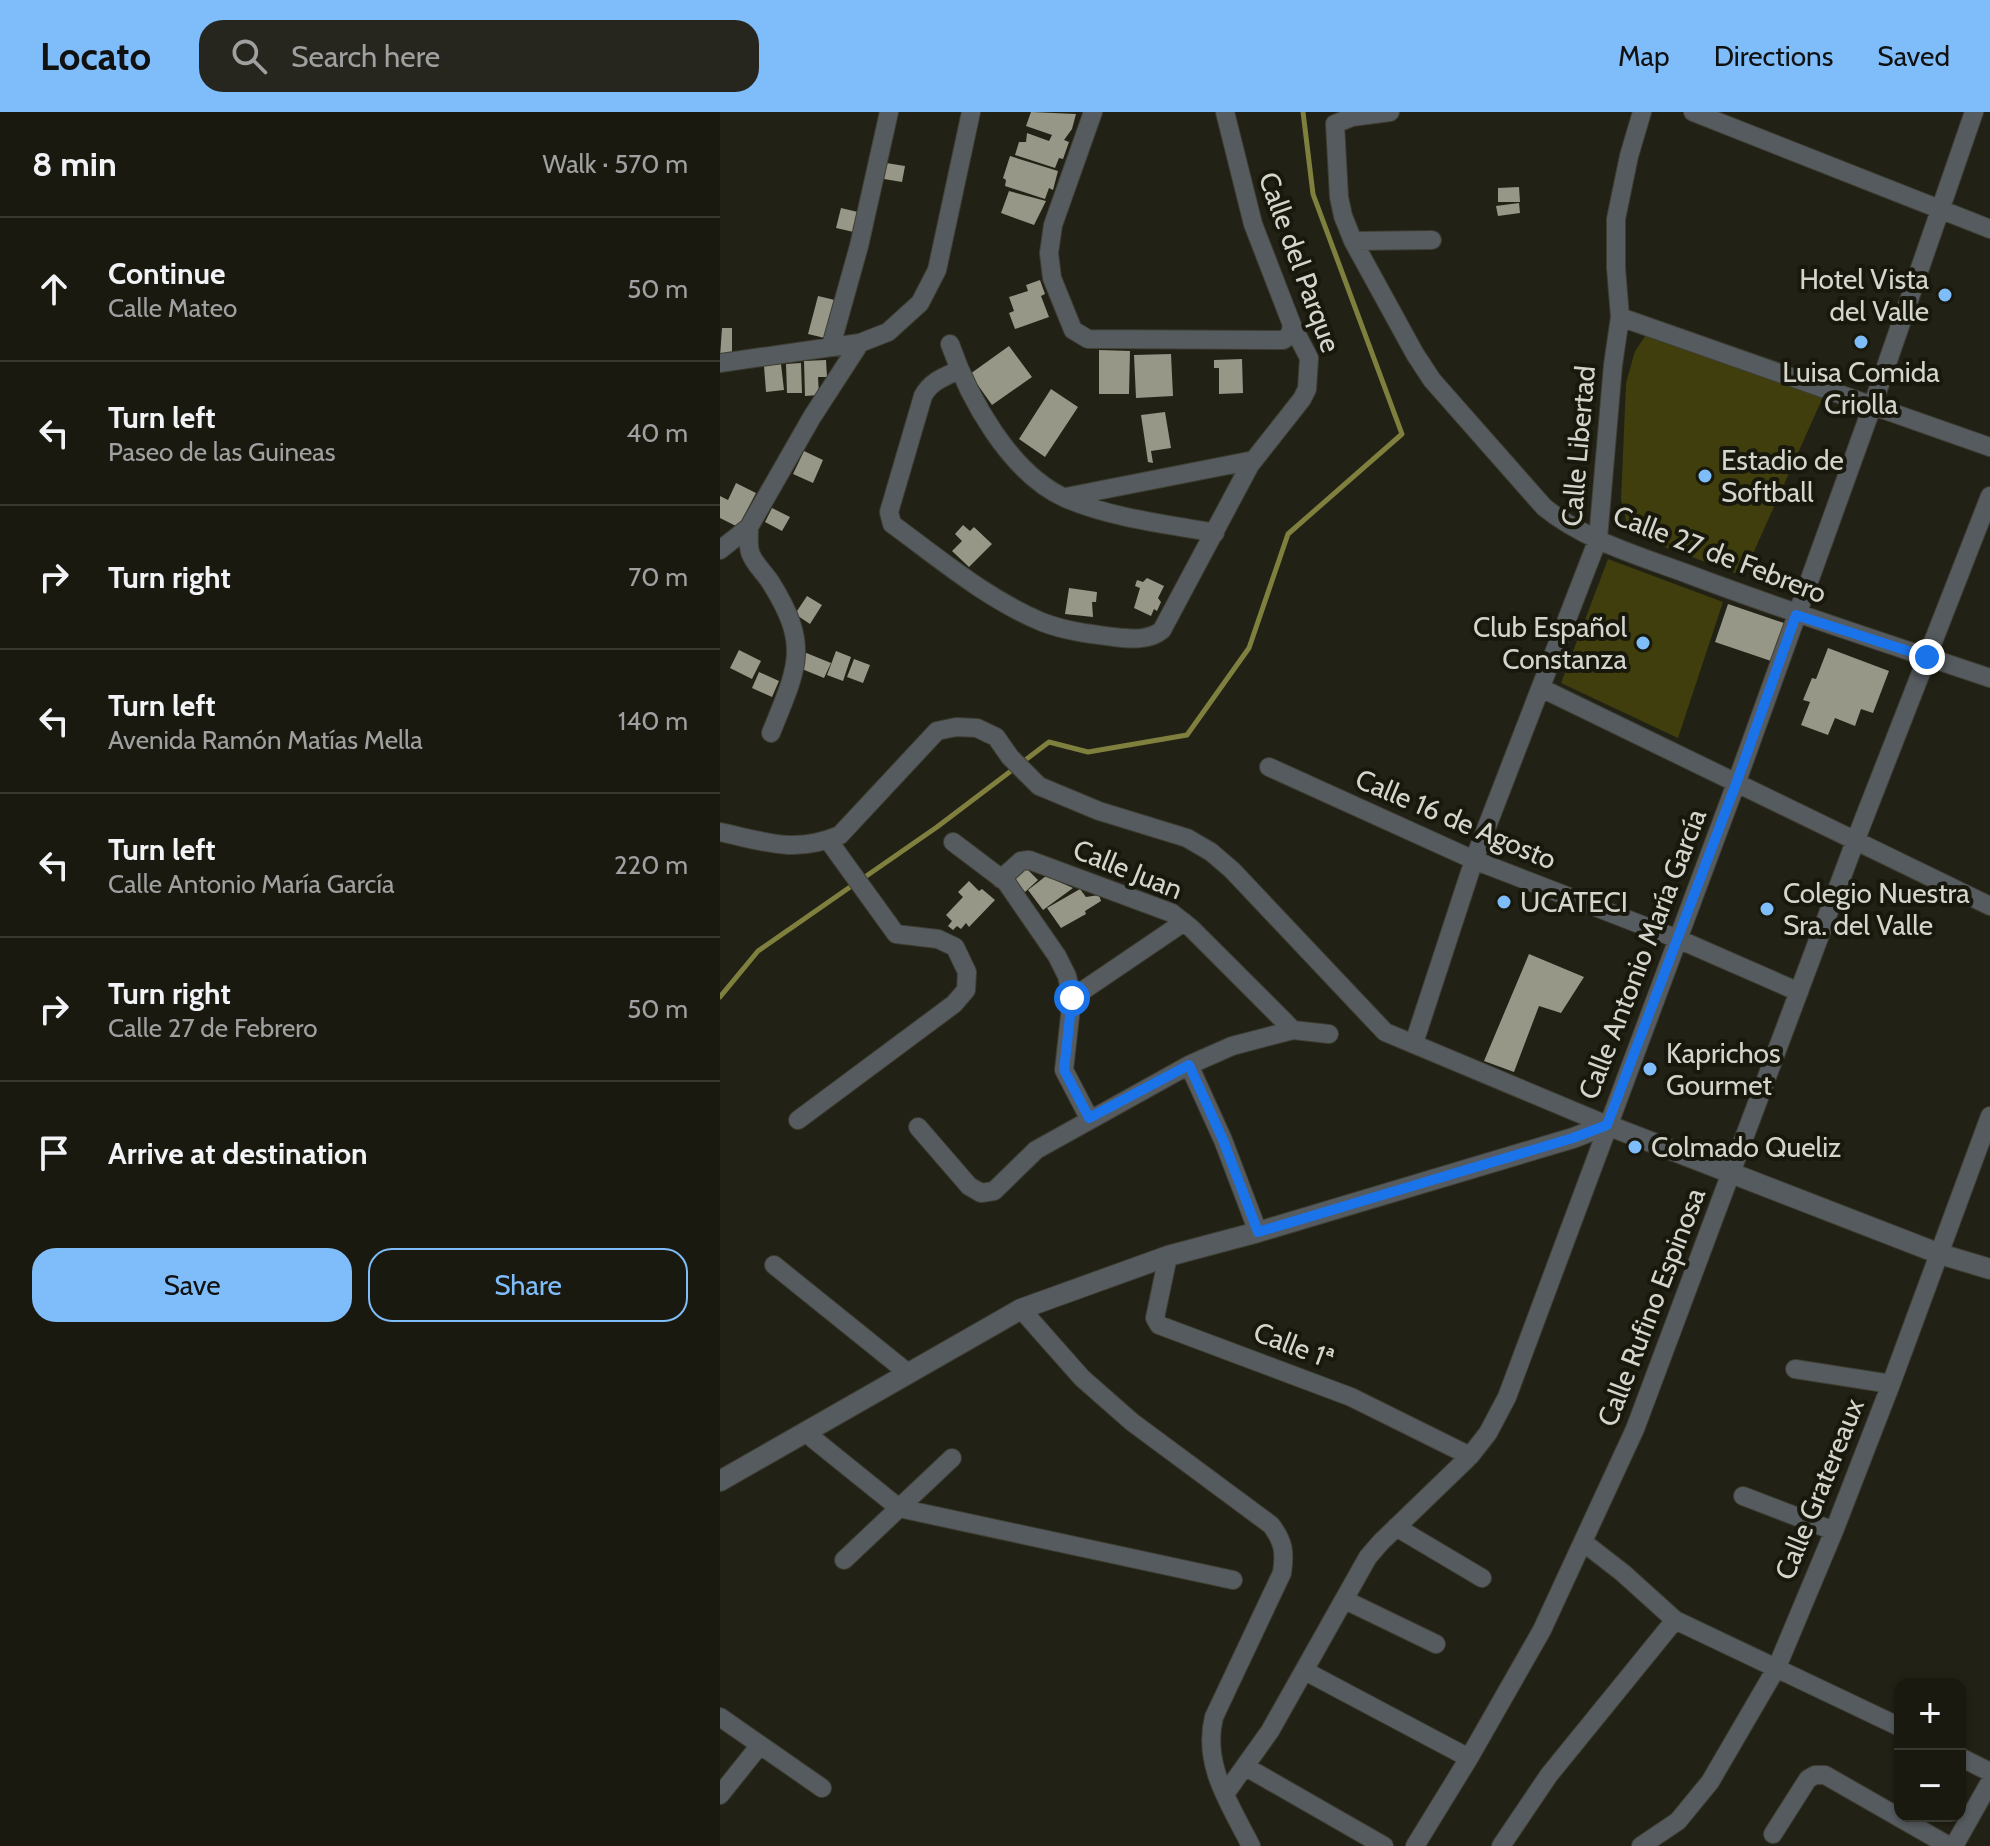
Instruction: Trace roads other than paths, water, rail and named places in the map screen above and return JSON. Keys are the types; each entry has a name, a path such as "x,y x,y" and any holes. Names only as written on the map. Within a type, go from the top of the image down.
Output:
{"street":[{"path":"831,346 859,246 889,112"},
{"path":"720,363 860,343 888,332 920,303 937,270 971,112"},
{"path":"1093,112 1053,225 1049,253 1052,278 1073,330 1088,339 1283,340 1290,335 1292,325"},
{"name":"Calle del Parque","path":"959,370 936,381 923,396 889,512 892,524 998,600 1043,622 1080,633 1121,638 1150,637 1162,630 1254,460 1307,389 1309,358 1292,325 1253,224 1225,112"},
{"name":"Calle 27 de Febrero","path":"1390,112 1352,117 1335,124 1339,197 1353,241 1432,380 1544,507 1598,539 1796,615 1990,678"},
{"name":"Calle Libertad","path":"1414,1043 1474,860 1598,539 1610,392 1620,317 1616,219 1642,112"},
{"path":"1693,112 1990,229"},
{"name":"Calle Antonio María García","path":"1225,1794 1246,1767 1305,1671 1368,1557 1470,1456 1488,1433 1507,1397 1737,781 1974,112"},
{"path":"1353,241 1432,240"},
{"path":"1620,317 1990,447"},
{"path":"720,550 749,527 812,417 860,343"},
{"path":"950,344 959,370 997,438 1029,472 1064,497 1131,517 1215,533"},
{"path":"1064,497 1254,460"},
{"name":"Calle Rufino Espinosa","path":"1415,1846 1542,1630 1635,1429 1856,839 1990,496"},
{"path":"749,527 750,553 772,584 797,640 797,658 791,683 771,733"},
{"path":"1541,688 1990,906"},
{"path":"720,832 790,847 828,840 840,835 937,731 956,727 977,728 996,737 1010,757 1039,786 1099,811 1187,838 1211,852 1232,870 1385,1032 1732,1174 1940,1254 1990,1269"},
{"name":"Calle 16 de Agosto","path":"1269,767 1474,860 1678,939 1799,992"},
{"path":"798,1120 954,1004 966,990 967,972 955,947 938,939 896,934 828,840"},
{"path":"953,842 1001,879 1057,956 1067,976 1072,998 1064,1070 1089,1118"},
{"name":"Calle Juan","path":"1001,879 1021,861 1029,860 1158,906 1184,922 1293,1030"},
{"path":"1072,998 1184,922"},
{"path":"918,1127 969,1186 981,1193 994,1191 1036,1150 1189,1065 1232,1046 1293,1030 1329,1034"},
{"path":"1189,1065 1223,1140 1258,1232"},
{"name":"Calle Gratereaux","path":"1641,1846 1678,1821 1710,1782 1777,1667 1891,1384 1990,1116"},
{"path":"720,1481 1021,1309 1168,1256 1558,1143 1607,1125"},
{"name":"Calle 1ª","path":"1168,1256 1155,1318 1159,1325 1351,1397 1470,1456"},
{"path":"774,1265 908,1373"},
{"path":"1021,1309 1102,1396 1132,1422 1271,1525 1281,1537 1285,1551 1282,1573 1214,1717 1209,1738 1211,1759 1251,1846"},
{"path":"1795,1369 1891,1384"},
{"path":"806,1433 899,1508 1233,1580"},
{"path":"844,1560 952,1458"},
{"path":"1743,1496 1834,1531"},
{"path":"1396,1527 1482,1578"},
{"path":"1583,1542 1675,1620 1894,1724"},
{"path":"1345,1600 1436,1644"},
{"path":"1501,1846 1549,1775 1675,1620"},
{"path":"1305,1671 1469,1758"},
{"path":"720,1717 822,1788"},
{"path":"720,1795 760,1745"},
{"path":"1966,1760 1990,1772"},
{"path":"1246,1767 1384,1846"},
{"path":"1773,1834 1808,1779 1825,1775 1952,1846 1990,1782"}],"waterway":[{"path":"862,879 1049,742 1088,752 1187,735 1249,648 1288,534 1402,434 1313,194 1303,112"},
{"path":"720,997 758,951 853,885"}],"place":[{"name":"Hotel Vista del Valle","path":"1945,295"},
{"name":"Luisa Comida Criolla","path":"1861,342"},
{"name":"Estadio de Softball","path":"1705,476"},
{"name":"Club Español Constanza","path":"1643,643"},
{"name":"UCATECI","path":"1504,902"},
{"name":"Colegio Nuestra Sra. del Valle","path":"1767,909"},
{"name":"Kaprichos Gourmet","path":"1650,1069"},
{"name":"Colmado Queliz","path":"1635,1147"}]}
